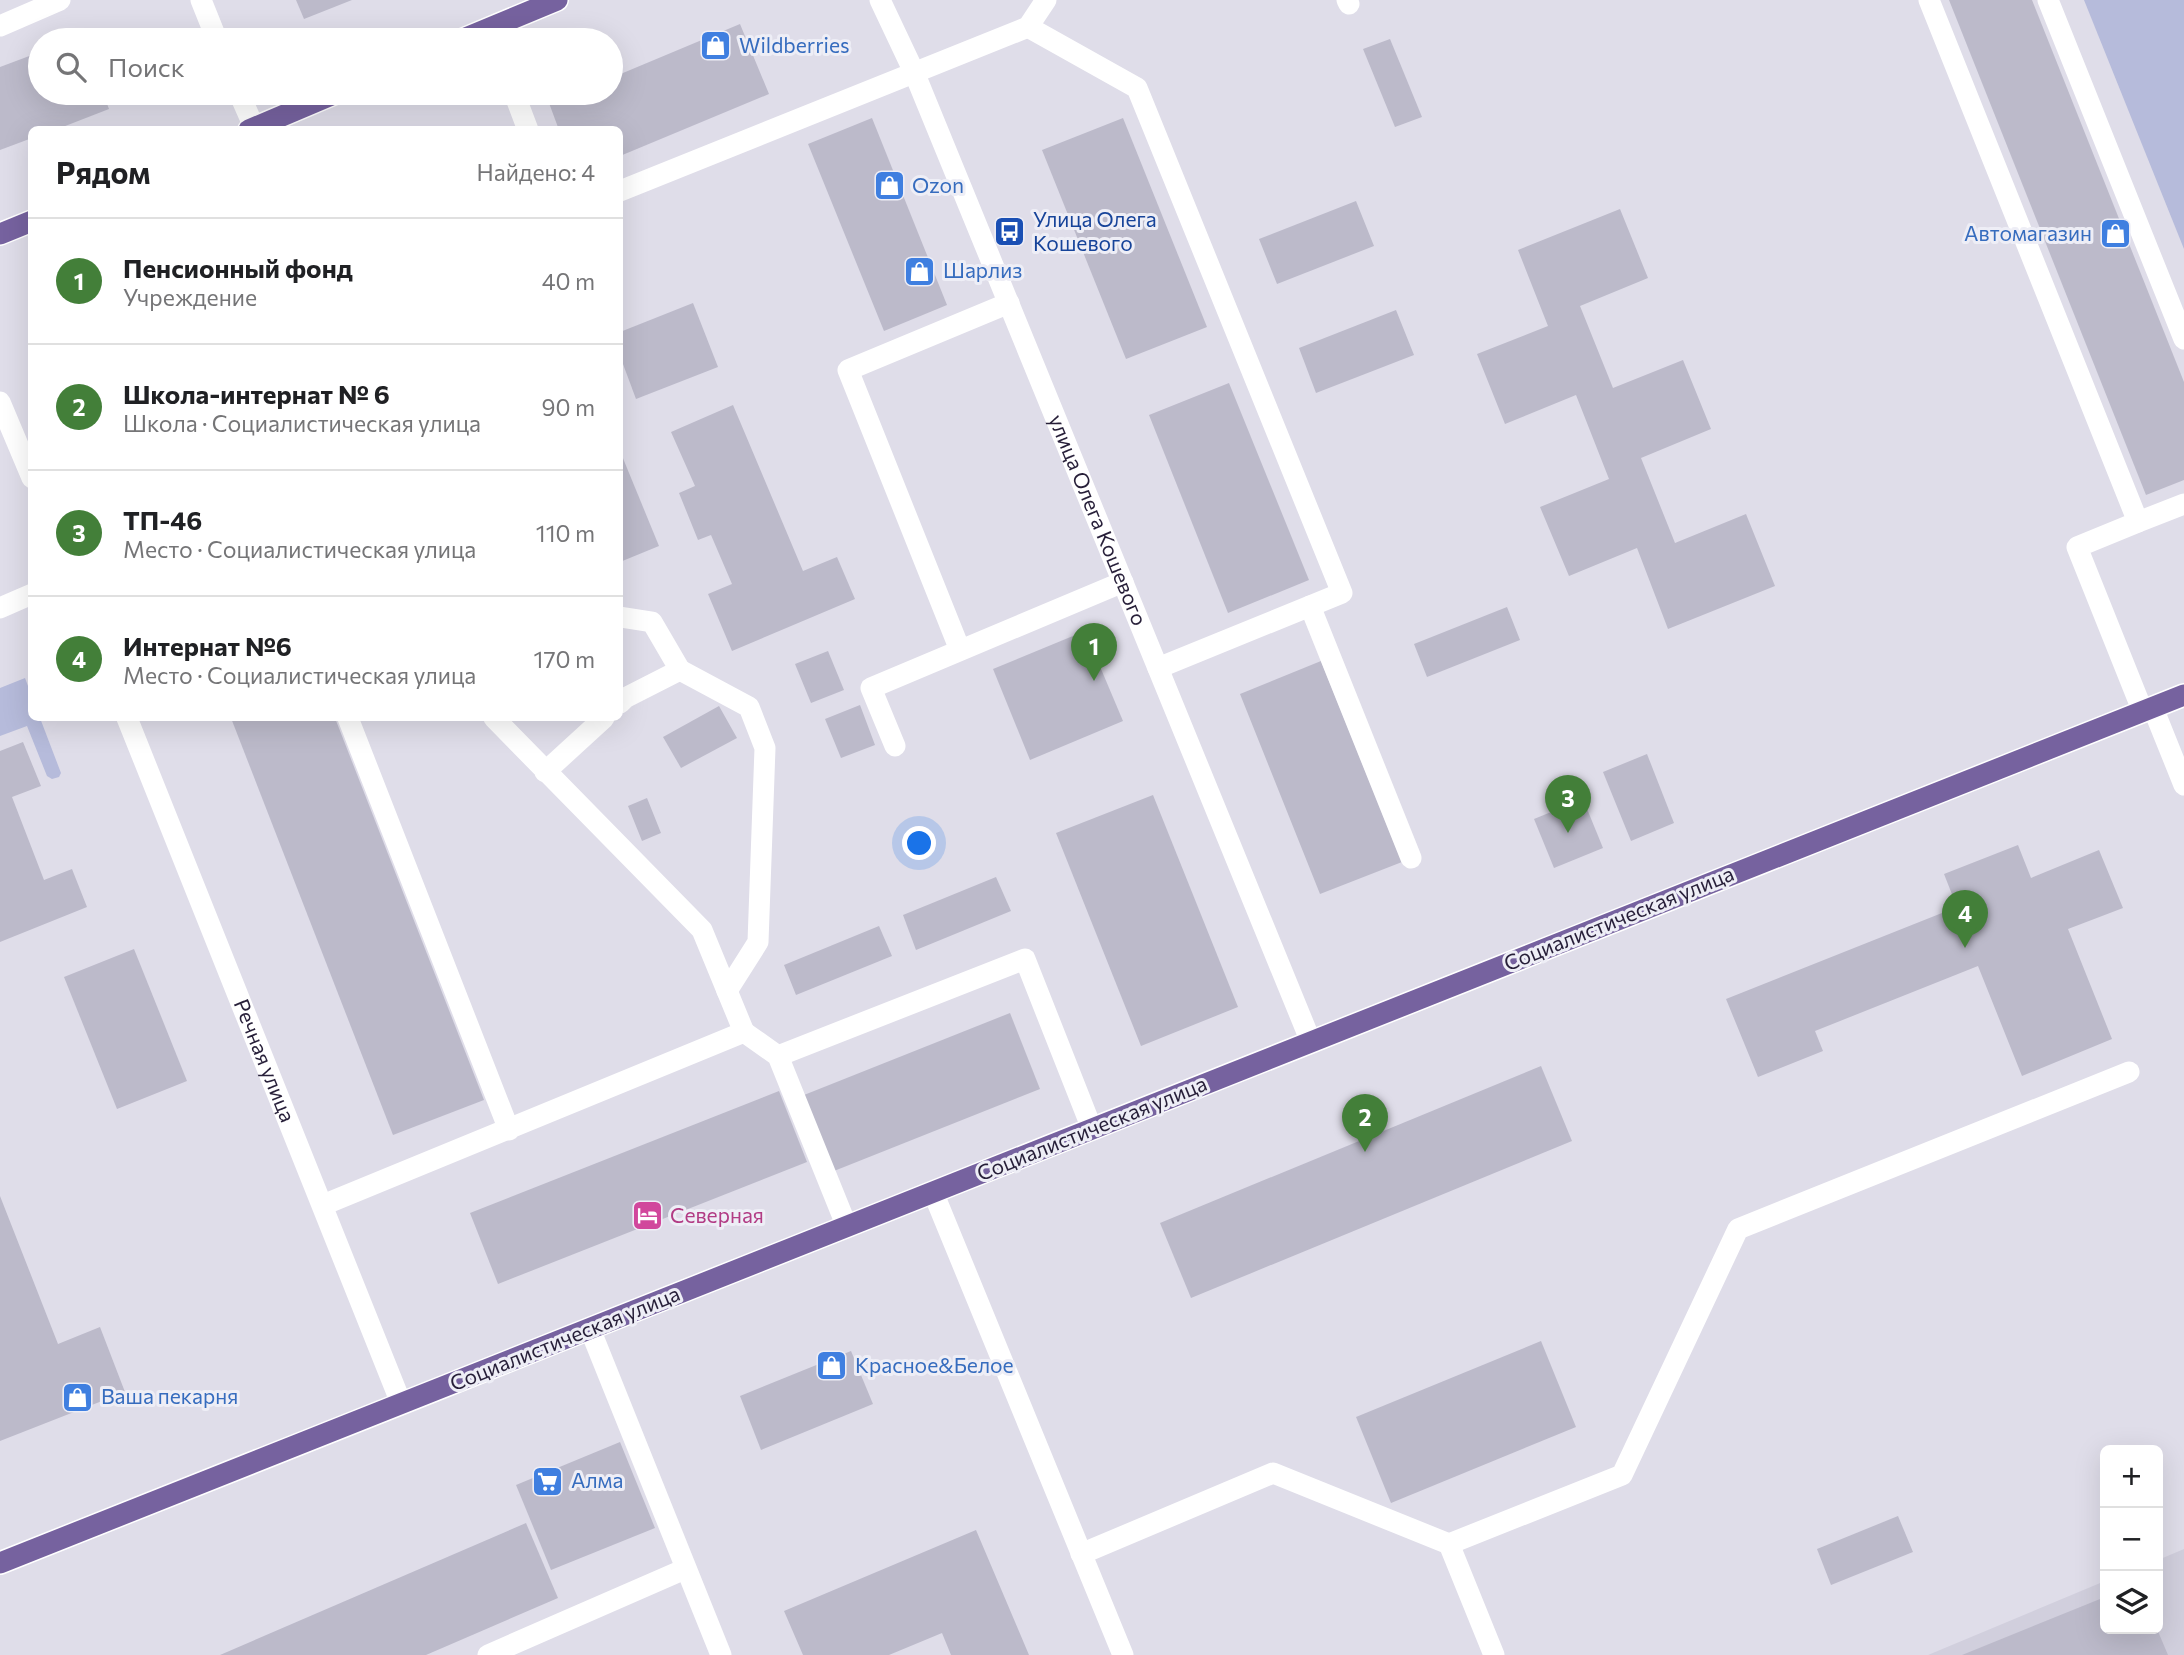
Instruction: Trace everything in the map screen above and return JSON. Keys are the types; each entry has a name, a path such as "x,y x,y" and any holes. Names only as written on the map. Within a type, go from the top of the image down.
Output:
{"main road":[{"path":"504,28 557,0"},
{"path":"256,126 307,105"},
{"path":"0,234 28,223"},
{"name":"Социалистическая улица","path":"0,1563 2184,695"}],"street":[{"path":"0,26 60,0"},
{"path":"201,0 213,28"},
{"name":"улица Олега Кошевого","path":"880,0 915,72 1311,1042"},
{"path":"623,190 1028,27 1046,0"},
{"path":"1929,0 2138,522"},
{"path":"2048,0 2184,339"},
{"path":"1028,27 1138,88 1342,593 1158,668"},
{"path":"243,105 250,126"},
{"path":"519,105 526,126"},
{"path":"960,650 848,370 1009,303"},
{"path":"0,402 22,426 28,457"},
{"path":"2184,504 2077,547 2184,785"},
{"path":"895,746 871,688 1123,582"},
{"path":"0,608 28,596"},
{"path":"1310,606 1411,858"},
{"path":"623,617 652,622 680,670 749,706 765,748 758,942 727,991"},
{"path":"623,700 680,670"},
{"name":"Речная улица","path":"128,721 401,1403"},
{"path":"349,721 509,1130"},
{"path":"497,721 702,930 744,1032 778,1056 846,1227"},
{"path":"545,772 601,721"},
{"path":"778,1056 1025,960 1092,1129"},
{"path":"323,1206 744,1032"},
{"path":"1081,1554 1273,1473 1449,1544 1622,1475 1738,1229 2129,1072"},
{"path":"933,1192 1123,1655"},
{"path":"590,1329 721,1655"},
{"path":"1449,1544 1494,1655"},
{"path":"488,1655 685,1569"}],"shaded area":[{"path":"2084,0 2184,0 2184,249"},
{"path":"25,678 28,686 28,721 41,721 61,773 59,777 52,779 47,776 27,726 0,736 0,688"},
{"path":"2184,1549 2184,1655 1928,1655 2100,1583 2100,1634 2163,1634 2163,1558"}],"building":[{"path":"296,0 352,0 304,19"},
{"path":"1949,0 2032,0 2184,382 2184,480 2146,495"},
{"path":"740,24 769,94 623,155 623,126 558,126 550,105 623,105 623,73"},
{"path":"1390,39 1422,117 1395,127 1363,49"},
{"path":"28,56 28,105 108,105 109,109 65,126 28,126 28,140 0,150 0,67"},
{"path":"872,118 947,305 884,331 808,144"},
{"path":"1123,118 1207,327 1126,359 1042,150"},
{"path":"1356,201 1374,246 1277,284 1259,239"},
{"path":"1620,209 1648,278 1580,306 1613,388 1683,360 1711,429 1641,458 1675,543 1746,514 1775,586 1668,629 1637,548 1569,576 1540,507 1609,479 1576,395 1505,424 1477,354 1548,326 1518,250"},
{"path":"693,303 718,367 636,399 623,364 623,331"},
{"path":"1396,310 1414,355 1316,393 1299,348"},
{"path":"1229,383 1309,580 1228,613 1149,415"},
{"path":"733,405 803,571 837,557 855,599 732,651 708,594 732,584 711,535 698,540 679,493 695,486 671,432"},
{"path":"623,458 659,546 623,561"},
{"path":"1507,607 1520,640 1427,677 1414,644"},
{"path":"1085,631 1123,721 1030,760 993,669"},
{"path":"828,651 844,690 811,703 795,664"},
{"path":"1321,661 1402,862 1320,894 1240,694"},
{"path":"860,705 875,745 841,758 825,719"},
{"path":"719,706 737,738 681,768 663,737"},
{"path":"232,721 336,721 484,1100 393,1135"},
{"path":"23,742 41,786 12,797 44,880 72,869 87,907 0,942 0,751"},
{"path":"1647,754 1674,823 1631,841 1603,772"},
{"path":"1153,795 1238,1007 1141,1046 1056,833"},
{"path":"647,798 661,833 642,841 628,806"},
{"path":"1583,799 1603,848 1554,868 1534,819"},
{"path":"2018,845 2031,878 2099,850 2123,908 2068,929 2112,1039 2022,1076 1978,966 1815,1031 1823,1051 1758,1077 1726,999 1957,907 1944,874"},
{"path":"996,877 1011,911 916,950 903,915"},
{"path":"879,926 892,956 796,995 784,965"},
{"path":"134,949 187,1081 117,1109 64,977"},
{"path":"1010,1013 1040,1089 834,1171 804,1095"},
{"path":"1541,1066 1572,1141 1191,1298 1160,1223"},
{"path":"779,1091 807,1162 498,1284 470,1213"},
{"path":"0,1196 58,1344 100,1327 125,1392 0,1441"},
{"path":"1541,1341 1576,1427 1391,1503 1356,1417"},
{"path":"851,1351 873,1404 761,1450 740,1396"},
{"path":"620,1442 655,1528 551,1570 516,1485"},
{"path":"1898,1516 1913,1552 1831,1585 1817,1549"},
{"path":"526,1523 558,1598 426,1655 220,1655"},
{"path":"976,1530 1029,1655 951,1655 942,1633 889,1655 803,1655 784,1611"},
{"path":"2100,1599 2100,1634 2159,1634 2168,1655 1962,1655"}],"place":[{"name":"Wildberries","path":"716,46"},
{"name":"Ozon","path":"889,186"},
{"name":"Улица Олега Кошевого","path":"1010,232"},
{"name":"Автомагазин","path":"2115,234"},
{"name":"Шарлиз","path":"920,271"},
{"name":"Пенсионный фонд","path":"1094,681"},
{"name":"ТП-46","path":"1568,833"},
{"name":"Интернат №6","path":"1965,948"},
{"name":"Школа-интернат № 6","path":"1365,1152"},
{"name":"Северная","path":"647,1216"},
{"name":"Красное&Белое","path":"832,1366"},
{"name":"Ваша пекарня","path":"78,1397"},
{"name":"Алма","path":"548,1481"}]}
